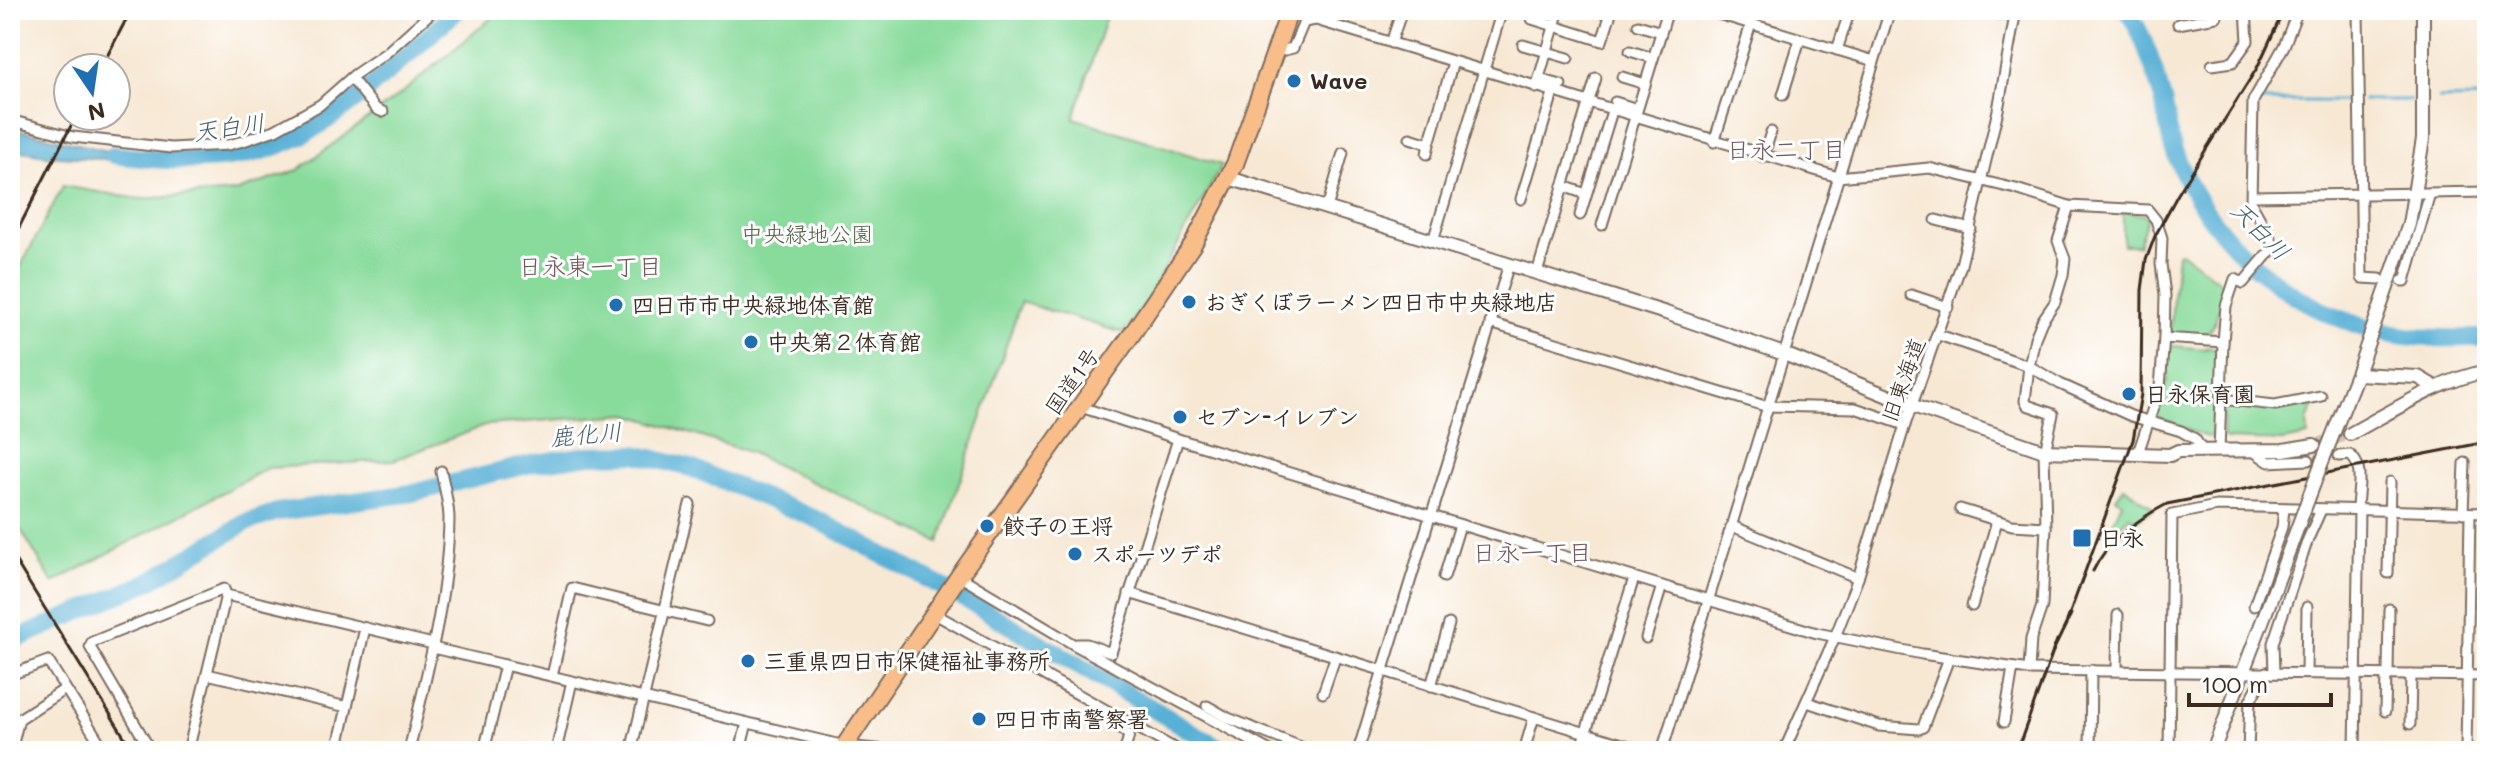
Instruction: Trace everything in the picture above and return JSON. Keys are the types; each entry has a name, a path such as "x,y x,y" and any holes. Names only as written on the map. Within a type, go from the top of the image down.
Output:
{"highway":[{"name":"国道1号","path":"844,749 958,578 1171,278 1229,178 1290,10"}],"street":[{"path":"10,120 73,137 104,141 171,148 228,145 260,136 320,105 378,60 434,10"},
{"path":"1391,43 1402,10"},
{"path":"1433,241 1502,10"},
{"path":"1538,83 1559,10"},
{"path":"1532,19 1602,41 1611,12 1596,10"},
{"path":"1602,225 1668,10"},
{"path":"1705,10 1874,61"},
{"path":"1837,50 1850,10"},
{"path":"1662,751 1890,10"},
{"path":"1967,10 2015,13"},
{"path":"2178,24 2216,17 2220,10"},
{"path":"2212,65 2233,62 2248,41 2246,10"},
{"path":"2219,451 2228,296 2235,279 2243,283 2273,248 2271,239 2252,209 2253,101 2284,46 2298,10"},
{"path":"2358,10 2362,278 2380,279"},
{"path":"2213,751 2275,588 2316,461 2357,374 2405,237 2415,194 2424,128 2423,10"},
{"name":"旧東海道","path":"1784,751 1858,578 1905,425 1948,307 1982,181 2015,13"},
{"path":"1276,52 1293,48 1301,26 1309,19 1483,71 1561,85"},
{"path":"1714,142 1751,24"},
{"path":"1638,25 1661,32"},
{"path":"1783,95 1800,39"},
{"path":"1523,45 1568,58"},
{"path":"1630,51 1653,58"},
{"path":"1410,138 1428,149 1453,62"},
{"path":"1622,77 1645,84"},
{"path":"1537,273 1596,78"},
{"path":"352,80 380,110"},
{"path":"1538,83 1553,93 1588,104 1636,113 1714,142 1838,177 1929,168 2069,206 2121,207 2151,212 2162,238 2164,338 2160,387 2138,453"},
{"path":"1521,199 1553,93"},
{"path":"1580,215 1613,107"},
{"path":"1763,157 1771,132"},
{"path":"1327,208 1343,153"},
{"path":"1229,178 1666,313 2044,452 2170,455 2178,451 2253,451 2314,445"},
{"path":"1563,186 1586,194"},
{"path":"2252,196 2487,192"},
{"path":"2402,281 2405,281 2418,242 2430,193"},
{"path":"2029,670 2031,639 2042,606 2046,527 2044,452 2053,414 2025,404 2029,366 2038,331 2055,302 2063,275 2065,259 2058,241 2069,206"},
{"path":"1936,220 1971,229"},
{"path":"1358,751 1509,264"},
{"path":"1911,295 1948,307"},
{"path":"1490,323 1768,406 1855,408 1905,425"},
{"path":"1939,335 2029,366 2060,384 2131,416 2181,431 2195,439 2202,450"},
{"path":"2164,338 2223,342"},
{"path":"2350,434 2435,387 2458,377 2487,371"},
{"path":"2357,374 2418,377 2435,387"},
{"path":"2221,399 2275,405 2321,396"},
{"path":"1081,407 1430,517 1835,637 2029,670 2487,676"},
{"path":"1073,644 1087,644 1111,653 1178,439"},
{"path":"2253,451 2269,462 2316,461"},
{"path":"2339,456 2350,455 2356,460 2359,473 2355,751"},
{"path":"2465,463 2469,675 2466,751"},
{"path":"409,751 433,646 447,545 450,515 441,471"},
{"path":"2388,573 2390,482"},
{"path":"631,751 690,504"},
{"path":"2169,751 2172,515 2216,506 2487,513"},
{"path":"1960,509 2012,525 2046,527"},
{"path":"2254,606 2282,527 2284,509"},
{"path":"2248,751 2250,701 2270,672 2273,643 2321,510"},
{"path":"1972,606 1997,521"},
{"path":"1444,577 1460,525"},
{"path":"1732,526 1858,578"},
{"path":"2265,573 2294,584"},
{"path":"958,578 1270,751"},
{"path":"1580,751 1634,578"},
{"path":"1646,638 1662,586"},
{"path":"552,676 572,588 707,621"},
{"path":"151,751 90,647 92,642 224,589 226,595 188,751"},
{"path":"1129,593 1638,750"},
{"path":"226,595 844,749 896,751"},
{"path":"2306,673 2307,607"},
{"path":"2385,711 2389,609"},
{"path":"935,614 1179,751"},
{"path":"2117,670 2118,615"},
{"path":"1431,686 1449,624"},
{"path":"337,751 365,628"},
{"path":"1323,693 1335,658"},
{"path":"1807,702 1879,726 1919,729 1923,727 1949,658"},
{"path":"10,675 48,661 105,751"},
{"path":"484,751 505,665"},
{"path":"2004,722 2013,668"},
{"path":"2090,751 2091,670"},
{"path":"207,674 347,707"},
{"path":"2410,724 2411,675"},
{"path":"556,751 572,681"},
{"path":"11,751 19,719 65,689"},
{"path":"1094,703 1102,715 1129,735 1125,751"},
{"path":"1207,706 1228,718 1311,751"},
{"path":"1524,751 1534,717"},
{"path":"740,751 747,723"}],"green space":[{"name":"中央緑地公園","path":"501,10 1108,10 1074,118 1222,165 1143,307 1123,333 1021,302 939,542 749,452 628,414 487,425 394,460 268,468 53,583 10,512 10,287 63,186 140,199 235,192 298,170 402,93"},
{"path":"2123,211 2148,216 2138,245 2123,245"},
{"path":"2181,252 2226,286 2214,324 2203,337 2170,334 2177,253"},
{"path":"2172,346 2219,350 2214,433 2210,437 2160,419 2156,413 2168,378 2168,350"},
{"path":"2311,402 2314,406 2307,421 2308,436 2282,441 2226,439 2223,435 2224,405 2227,403 2273,409"},
{"path":"2124,487 2154,508 2136,521 2130,516 2115,529 2111,527 2122,502 2116,498"}],"water":[{"path":"10,129 157,163 46,155 10,149"}],"waterway":[{"name":"天白川","path":"114,155 178,160 221,159 283,144 351,103 458,10"},
{"name":"天白川","path":"2127,10 2148,54 2163,100 2173,148 2189,184 2211,218 2237,249 2267,276 2300,299 2336,317 2374,330 2414,337 2487,338"},
{"path":"2438,99 2487,98"},
{"path":"2363,100 2410,100"},
{"path":"2256,101 2352,101"},
{"name":"鹿化川","path":"10,642 148,582 245,523 277,512 412,493 535,463 590,455 635,454 691,468 816,519 965,599 1225,751"}],"tunnel":[{"path":"2314,445 2350,434"}],"railway":[{"path":"109,52 131,10"},
{"path":"2067,621 2133,440 2141,394 2142,290 2146,260 2178,194 2257,68 2284,10"},
{"path":"10,245 68,132"},
{"path":"2093,571 2106,550 2124,532 2167,504 2487,442"},
{"path":"10,552 133,751"},
{"path":"2053,651 2071,614"},
{"path":"2017,751 2057,640"}],"place":[{"name":"Wave","path":"1294,81"},
{"name":"おぎくぼラーメン四日市中央緑地店","path":"1189,302"},
{"name":"四日市市中央緑地体育館","path":"616,305"},
{"name":"中央第２体育館","path":"751,342"},
{"name":"日永保育園","path":"2129,394"},
{"name":"セブン-イレブン","path":"1180,417"},
{"name":"餃子の王将","path":"987,526"},
{"name":"日永","path":"2082,538"},
{"name":"スポーツデポ","path":"1075,554"},
{"name":"三重県四日市保健福祉事務所","path":"748,661"},
{"name":"四日市南警察署","path":"979,719"}],"district":[{"name":"日永二丁目","path":"1786,150"},
{"name":"日永東一丁目","path":"590,267"},
{"name":"日永一丁目","path":"1532,553"}]}
